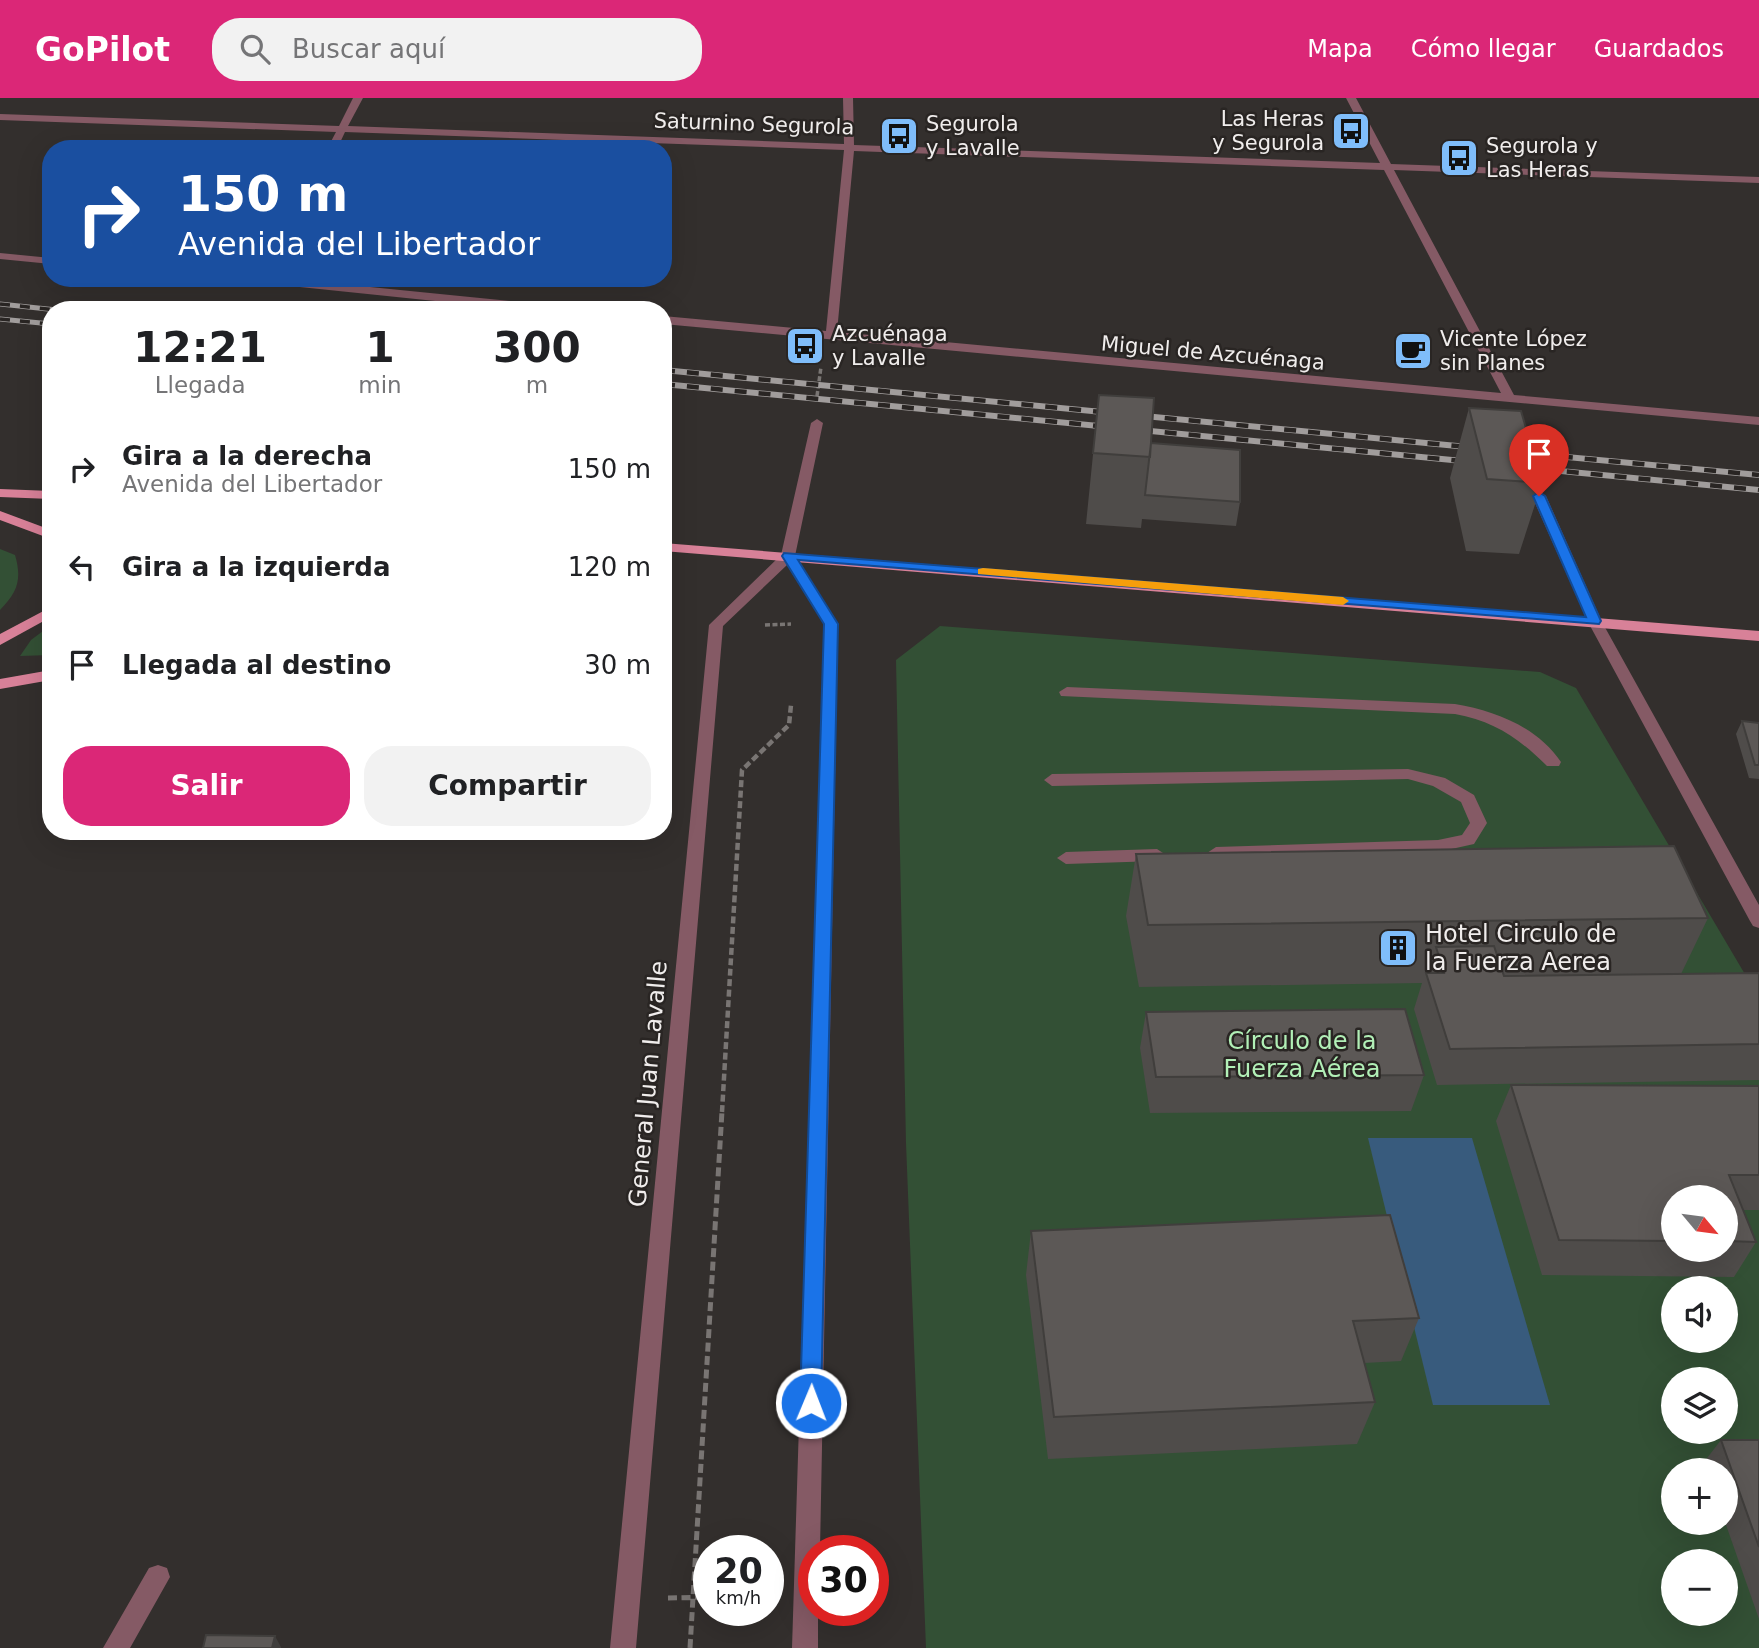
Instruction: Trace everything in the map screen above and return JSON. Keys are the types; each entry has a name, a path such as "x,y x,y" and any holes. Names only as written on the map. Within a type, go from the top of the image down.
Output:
{"main road":[{"path":"0,493 42,495"},
{"path":"0,515 42,531"},
{"path":"672,548 1759,636"},
{"path":"0,640 42,616"},
{"path":"0,684 42,677"}],"street":[{"path":"336,140 358,98"},
{"path":"831,337 849,146 848,98"},
{"path":"1351,98 1510,398"},
{"name":"Saturnino Segurola","path":"0,117 658,140"},
{"name":"Saturnino Segurola","path":"672,140 1759,180"},
{"path":"0,256 42,260"},
{"path":"343,287 476,301"},
{"name":"Miguel de Azcuénaga","path":"672,321 1759,421"},
{"path":"716,625 788,556 817,423"},
{"path":"1539,496 1595,621 1759,921"},
{"path":"788,556 831,624 805,1648"},
{"name":"General Juan Lavalle","path":"623,1648 716,625"},
{"path":"1067,692 1436,706 1475,711 1507,723 1532,740 1553,762"},
{"path":"1052,780 1408,774 1439,782 1468,799 1479,823 1468,840 1438,846 1204,854"},
{"path":"1066,858 1176,855"},
{"path":"116,1648 158,1577"}],"path":[{"path":"817,423 817,385 822,355 831,337"},
{"path":"716,625 831,624"},
{"path":"690,1648 742,771 789,725 791,700"}],"green space":[{"path":"0,549 15,555 18,578 15,591 0,610"},
{"name":"Círculo de la Fuerza Aérea","path":"940,626 1540,672 1576,688 1759,998 1759,1648 926,1648 906,1143 896,660"},
{"path":"42,632 42,655 20,656 31,640"}],"water":[{"path":"1368,1138 1472,1138 1550,1405 1433,1405"}],"building":[{"path":"1099,395 1154,398 1150,457 1093,453"},
{"path":"1469,408 1521,411 1542,483 1487,479"},
{"path":"1151,443 1240,450 1240,502 1145,495"},
{"path":"1742,721 1759,723 1759,765 1755,765"},
{"path":"1674,846 1708,918 1148,925 1136,854"},
{"path":"1494,946 1504,976 1759,973 1759,1044 1450,1049 1426,973 1444,973 1436,947"},
{"path":"1405,1009 1424,1075 1156,1077 1146,1012"},
{"path":"1511,1085 1759,1086 1759,1175 1729,1175 1733,1185 1661,1185 1661,1241 1559,1240"},
{"path":"1738,1197 1756,1242 1738,1241"},
{"path":"1390,1215 1419,1318 1353,1321 1375,1402 1054,1417 1031,1231"},
{"path":"1738,1440 1759,1440 1759,1547 1738,1488 1738,1458 1727,1458 1722,1444 1738,1444"},
{"path":"206,1635 275,1636 272,1648 203,1648"}],"railway":[{"path":"0,304 42,308"},
{"path":"0,319 42,323"},
{"path":"672,371 1478,448"},
{"path":"672,385 1473,462"},
{"path":"1513,452 1759,475"},
{"path":"1519,467 1759,490"}],"slow traffic":[{"path":"983,571 1343,601"}],"place":[{"name":"Las Heras y Segurola","path":"1351,131"},
{"name":"Segurola y Lavalle","path":"899,136"},
{"name":"Segurola y Las Heras","path":"1459,158"},
{"name":"Azcuénaga y Lavalle","path":"805,346"},
{"name":"Vicente López sin Planes","path":"1413,351"},
{"name":"Hotel Circulo de la Fuerza Aerea","path":"1398,948"}],"route":[{"path":"811,1403 831,624 788,556 1595,621 1539,496"}]}
